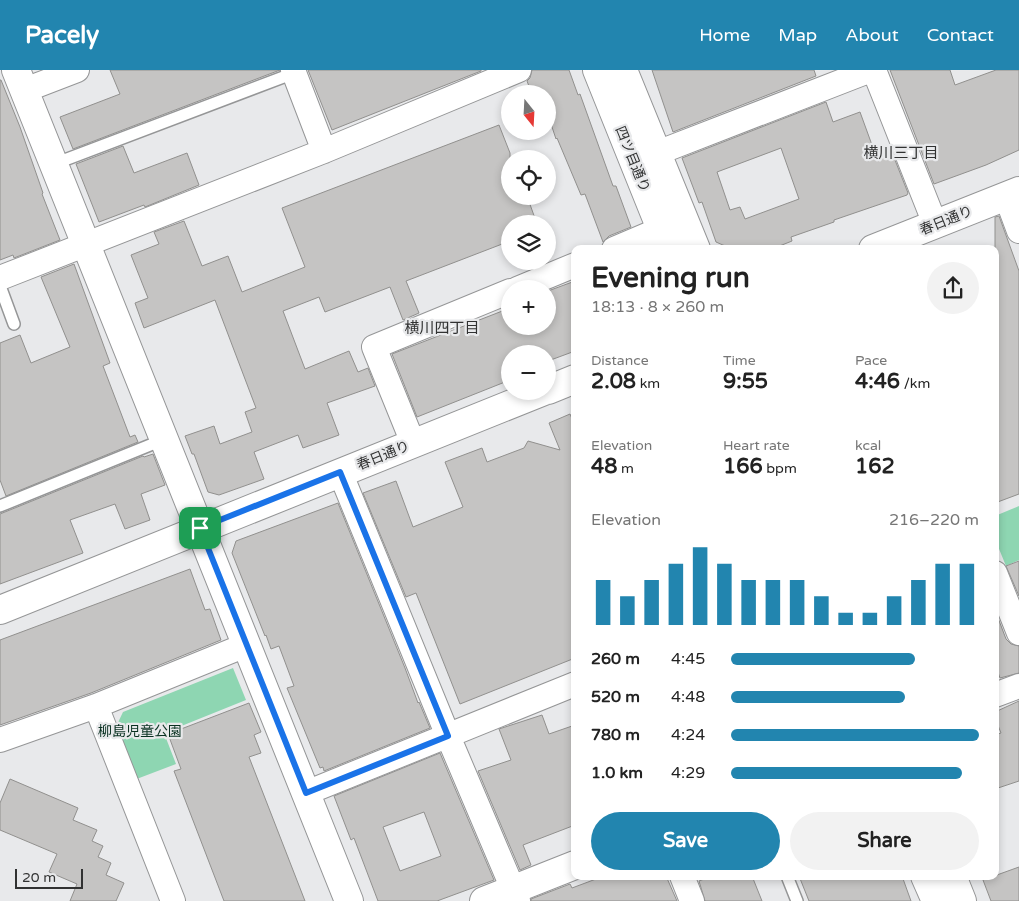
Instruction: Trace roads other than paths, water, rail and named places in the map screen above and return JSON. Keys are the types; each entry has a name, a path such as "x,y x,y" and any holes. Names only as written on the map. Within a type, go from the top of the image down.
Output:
{"street":[{"path":"16,70 349,901"},
{"path":"38,85 77,70"},
{"path":"0,278 324,151 519,70"},
{"name":"四ツ目通り","path":"596,70 665,239"},
{"name":"四ツ目通り","path":"623,70 694,245"},
{"path":"658,153 873,70 935,224"},
{"path":"293,71 324,151"},
{"path":"1012,193 1019,231"},
{"name":"春日通り","path":"883,245 1012,193"},
{"path":"634,245 665,239"},
{"path":"538,280 571,267"},
{"path":"413,443 374,347 501,296"},
{"name":"春日通り","path":"556,387 571,381"},
{"name":"春日通り","path":"0,610 200,528 523,400"},
{"path":"340,472 448,736 516,895"},
{"path":"999,583 1019,633"},
{"path":"0,740 96,706 246,645"},
{"path":"306,793 571,686"},
{"path":"999,694 1019,686"},
{"path":"96,706 173,901"},
{"path":"484,901 516,895 571,867"},
{"path":"684,880 692,901"},
{"path":"928,880 936,901"},
{"path":"954,880 962,901"}],"lane":[{"path":"54,164 293,71"},
{"path":"0,286 14,324"},
{"path":"0,506 165,439"},
{"path":"789,880 797,901"}],"district":[{"name":"横川三丁目","path":"901,153"},
{"name":"横川四丁目","path":"442,328"}],"park label":[{"name":"柳島児童公園","path":"140,731"}]}
